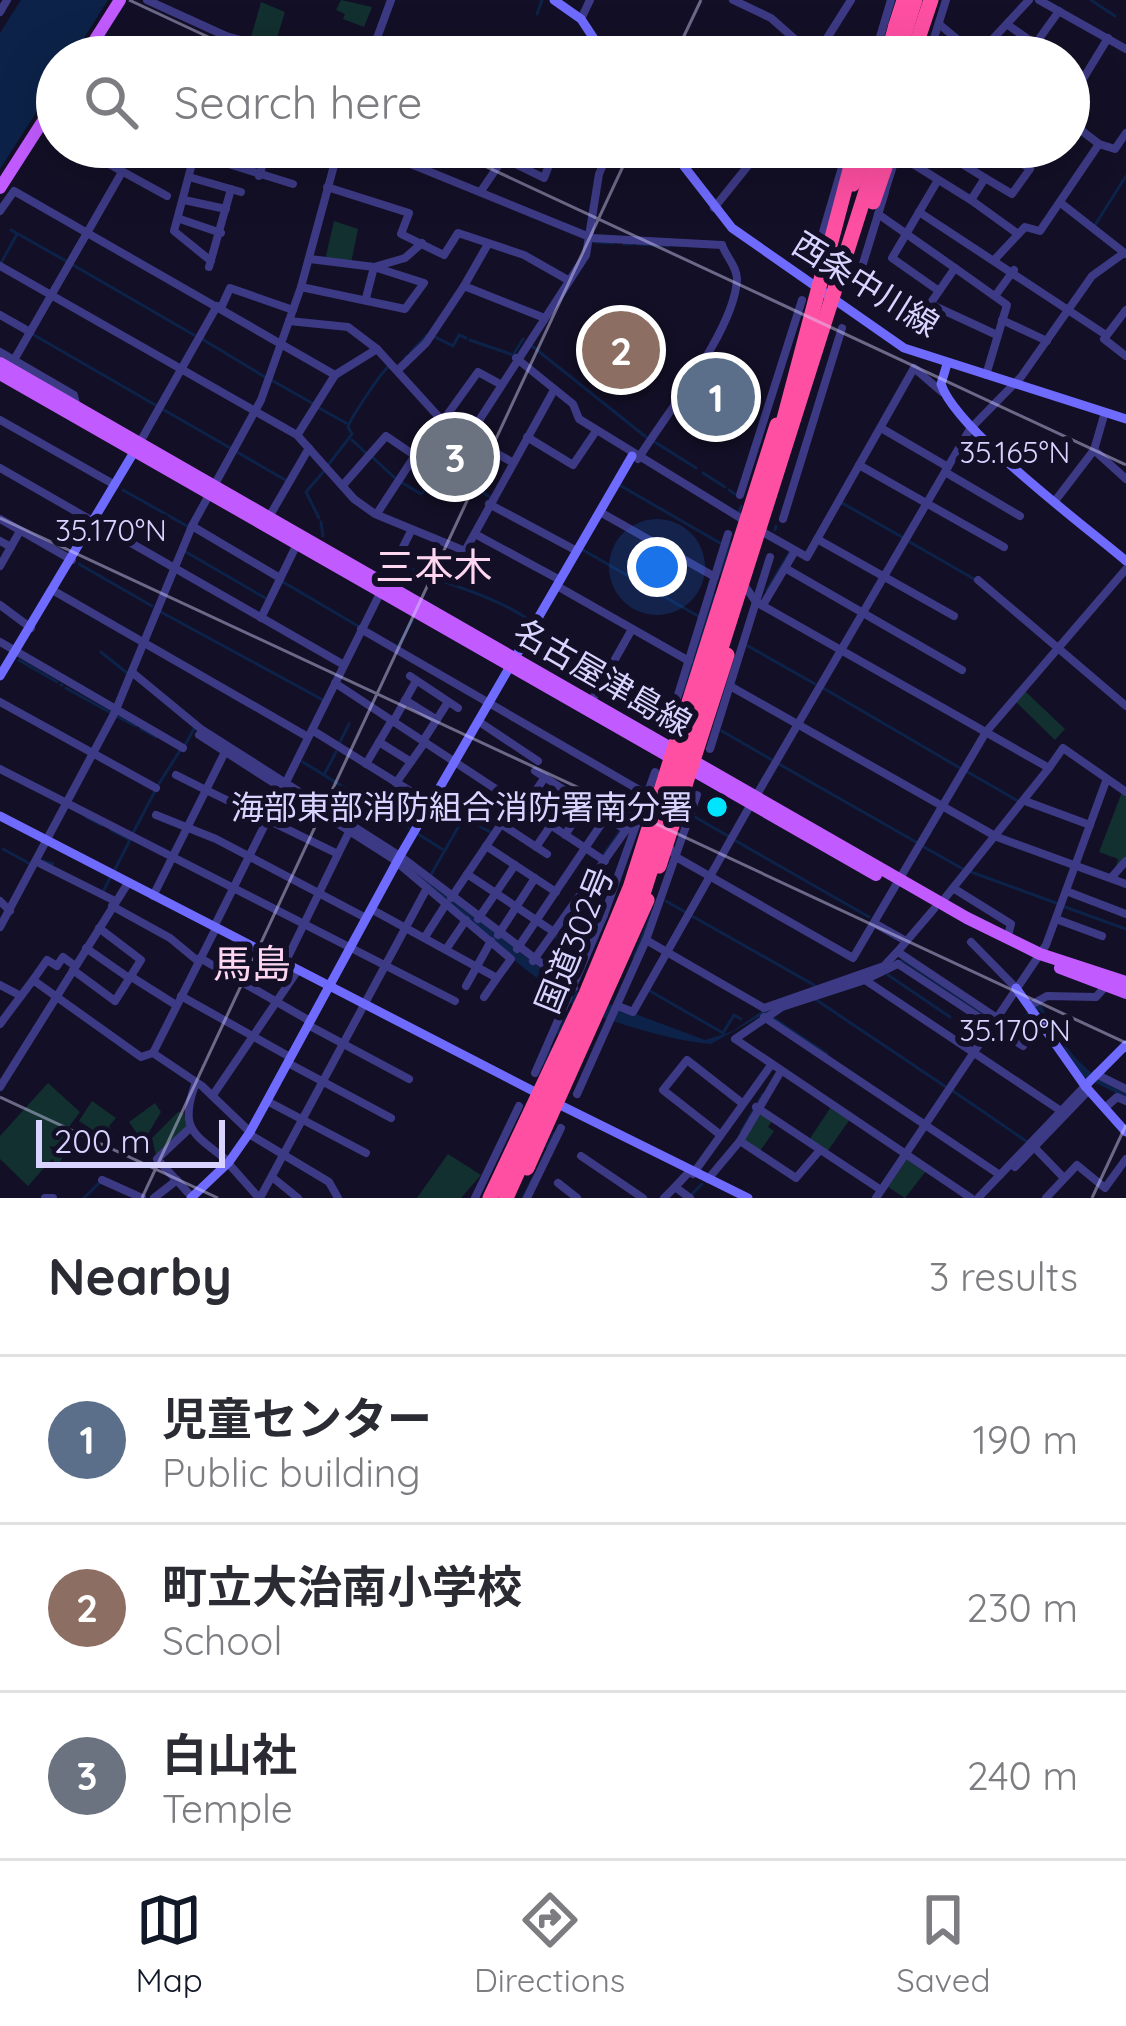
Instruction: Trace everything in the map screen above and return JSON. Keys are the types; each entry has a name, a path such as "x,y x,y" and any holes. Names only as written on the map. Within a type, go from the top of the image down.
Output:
{"highway":[{"path":"898,36 909,0"},
{"path":"898,36 909,0"},
{"path":"924,36 935,0"},
{"path":"493,1198 634,892 778,441 854,168"},
{"name":"国道302号","path":"493,1198 559,1054 633,824 674,754 718,581 747,522 792,356 821,286 855,168"},
{"path":"778,441 866,207 862,168"},
{"path":"509,1198 644,894 762,472 883,168"},
{"name":"国道302号","path":"509,1198 534,1168 558,1104 609,1011 672,850 692,765 756,599 764,533 797,452 816,369 883,168"}],"main road":[{"path":"97,36 119,0"},
{"path":"0,188 36,132"},
{"name":"名古屋津島線","path":"7,362 137,447"},
{"name":"名古屋津島線","path":"0,374 137,447 297,544 382,587"},
{"name":"名古屋津島線","path":"212,490 269,517 674,754"},
{"name":"名古屋津島線","path":"512,662 591,701 692,765 938,906 1126,993"},
{"name":"名古屋津島線","path":"938,906 1039,956 1126,982"}],"street":[{"path":"0,12 8,0"},
{"path":"147,0 226,36"},
{"path":"378,36 391,0"},
{"path":"554,0 581,19 592,36"},
{"path":"581,19 590,0"},
{"path":"733,0 771,18 793,36"},
{"path":"828,36 851,0"},
{"path":"880,36 891,0"},
{"path":"935,0 939,24 953,36"},
{"path":"997,36 1029,0"},
{"path":"1040,0 1126,49"},
{"path":"1041,36 1059,11"},
{"path":"931,36 939,24"},
{"path":"1008,25 1024,36"},
{"path":"1090,68 1108,38"},
{"path":"1115,149 1126,133"},
{"path":"1090,137 1126,157"},
{"path":"1090,160 1100,144"},
{"path":"115,168 167,196"},
{"path":"189,177 236,190 210,264 175,236 180,219 189,177 191,168"},
{"path":"238,168 293,184"},
{"path":"259,176 261,168"},
{"path":"0,927 115,712 191,528 256,412 310,259 333,168"},
{"path":"422,168 592,238 722,245"},
{"path":"481,191 497,168"},
{"path":"521,168 544,178 548,168"},
{"path":"467,439 592,238 602,168"},
{"name":"西条中川線","path":"684,168 732,228 838,297 904,348 947,364 944,393"},
{"path":"714,208 747,168"},
{"path":"815,259 834,194 848,168"},
{"path":"857,283 866,207 885,192 888,168"},
{"path":"920,168 1018,234"},
{"path":"969,168 1012,194 1029,168"},
{"path":"996,258 1028,226 1040,231 1085,168"},
{"path":"0,352 7,362 30,332 122,172"},
{"path":"971,200 985,178"},
{"path":"938,179 892,258 939,291"},
{"path":"327,188 409,213 401,234 444,256 458,233 557,269 568,280"},
{"path":"0,211 14,191 335,375"},
{"path":"834,194 838,232"},
{"path":"184,200 226,209"},
{"path":"697,795 672,850 646,940 609,1011 633,1012 974,425 1014,385 1092,276 1125,254 1062,204"},
{"path":"866,207 1007,305 986,376"},
{"path":"919,212 1071,307 1106,335"},
{"path":"180,219 220,233"},
{"path":"722,245 732,228"},
{"path":"374,267 405,258 422,243"},
{"path":"398,370 426,344 488,244"},
{"path":"190,1127 157,1159 197,1196 249,1133 558,583 706,355 734,290 736,272 722,245"},
{"path":"301,286 405,309 424,283 374,267 310,259"},
{"path":"0,266 297,435 360,505 411,531 465,550 554,390"},
{"path":"366,298 374,267"},
{"path":"955,268 930,304 997,335"},
{"path":"995,296 1014,270"},
{"path":"464,286 542,317"},
{"path":"0,676 230,288 293,310"},
{"path":"792,356 802,300"},
{"path":"1126,310 1104,339 1126,356"},
{"path":"0,315 30,332"},
{"path":"1002,320 1047,340"},
{"path":"289,321 348,328 377,349 445,424 512,462"},
{"path":"783,519 797,452 842,328"},
{"path":"297,435 335,375 377,349"},
{"path":"516,358 596,431 635,458 807,557 914,368 1125,561 986,732 853,958"},
{"path":"947,364 1126,419"},
{"path":"816,369 824,386"},
{"path":"378,512 414,457 425,455 478,372 500,385"},
{"path":"1055,501 1094,449 1105,412"},
{"path":"0,420 115,485"},
{"path":"881,428 1020,516"},
{"path":"526,436 573,465 596,431"},
{"path":"344,484 386,436 414,457"},
{"path":"269,517 309,448"},
{"path":"1094,449 1126,479"},
{"path":"859,465 1004,547"},
{"path":"0,468 344,665"},
{"path":"740,495 762,472"},
{"path":"489,504 577,551"},
{"path":"600,512 718,581"},
{"path":"0,519 72,560"},
{"path":"191,528 279,580"},
{"path":"0,566 20,530"},
{"path":"33,980 141,1057 153,1053 411,531"},
{"path":"475,534 689,661"},
{"path":"668,727 718,581 728,534"},
{"path":"817,539 954,616"},
{"path":"0,541 10,547"},
{"path":"261,618 297,544"},
{"path":"756,599 795,550"},
{"path":"756,599 770,557"},
{"path":"785,568 962,670"},
{"path":"978,580 1126,706"},
{"path":"54,591 430,804"},
{"path":"756,599 1049,768"},
{"path":"0,605 31,628"},
{"path":"535,623 610,667"},
{"path":"361,629 648,795"},
{"path":"591,701 632,629"},
{"path":"0,642 183,748"},
{"path":"134,673 226,750"},
{"path":"366,764 413,678 453,705 436,720 396,783"},
{"path":"335,683 602,859"},
{"path":"710,749 723,689 799,724 997,836 1126,884"},
{"path":"679,693 687,711"},
{"path":"405,700 436,720"},
{"path":"0,702 156,788"},
{"path":"478,722 585,804 606,817 633,824"},
{"path":"199,735 399,860 427,888 478,920 511,959 528,962"},
{"path":"379,742 410,762"},
{"path":"766,1012 866,980 898,956 1063,748 1126,792"},
{"path":"153,896 226,750"},
{"path":"0,769 455,1001"},
{"path":"535,1073 576,996 655,772"},
{"path":"176,775 338,854"},
{"path":"425,937 501,824 544,777"},
{"path":"756,1108 879,1194 1039,956 1106,781"},
{"path":"284,788 399,860 466,920 517,949 576,996"},
{"path":"536,847 565,790"},
{"path":"1025,801 1090,825"},
{"path":"565,835 585,804"},
{"path":"156,815 216,839 318,895 406,927 497,978"},
{"path":"0,816 706,1181 748,1198"},
{"path":"517,949 606,817"},
{"path":"501,824 547,854"},
{"path":"528,962 633,824"},
{"path":"285,963 349,832"},
{"path":"486,846 556,892"},
{"path":"672,850 873,970"},
{"path":"1111,878 1126,861"},
{"path":"37,862 410,1079"},
{"path":"478,920 515,865"},
{"path":"467,874 552,931"},
{"path":"466,986 535,878"},
{"path":"0,1088 128,883"},
{"path":"195,1085 185,1112 190,1127 259,1198 427,888"},
{"path":"953,888 1012,924 1007,939"},
{"path":"1066,891 1126,914"},
{"path":"578,900 604,915"},
{"path":"0,901 10,911"},
{"path":"1056,919 1102,936"},
{"path":"447,948 466,920"},
{"path":"874,922 906,941"},
{"path":"0,1024 47,960 56,966 63,956 115,1001 139,953 99,928"},
{"path":"646,940 766,1012 1000,1175"},
{"path":"971,942 1033,1008 1126,1132"},
{"path":"86,948 130,977 256,1034 289,1060 391,1118"},
{"path":"898,956 766,1012 735,1039 978,1198"},
{"path":"898,956 1023,1046"},
{"path":"484,997 511,959"},
{"path":"213,1096 298,970"},
{"path":"866,980 1061,1111"},
{"path":"0,985 21,996"},
{"path":"1033,1008 1048,996 1096,997 1105,987"},
{"path":"554,1034 559,1054"},
{"path":"577,1094 597,1036"},
{"path":"978,1198 1126,1045"},
{"path":"153,1053 213,1096 249,1133 329,1182 338,1198"},
{"path":"718,1133 663,1090 687,1060 742,1102"},
{"path":"664,1198 691,1173 742,1102 776,1068"},
{"path":"706,1181 740,1141 776,1068"},
{"path":"1090,1081 1126,1089"},
{"path":"978,1198 1034,1147 1090,1081"},
{"path":"1106,1107 1118,1097 1126,1101"},
{"path":"267,1100 365,1153"},
{"path":"475,1198 519,1106"},
{"path":"527,1198 534,1168 561,1128"},
{"path":"740,1141 796,1178 820,1150"},
{"path":"1034,1147 1064,1178"},
{"path":"581,1156 644,1198"},
{"path":"1046,1198 1077,1165 1105,1188 1126,1159"},
{"path":"489,1169 507,1162"},
{"path":"272,1177 298,1198"},
{"path":"102,1180 122,1194 142,1198"},
{"path":"154,1198 177,1180"},
{"path":"558,1183 578,1198"},
{"path":"675,1187 690,1198"}],"green space":[{"path":"341,0 372,7 364,27 343,19 345,14 336,10"},
{"path":"261,2 285,12 278,36 251,36"},
{"path":"334,221 358,229 351,263 325,260"},
{"path":"1025,691 1065,729 1055,740 1015,701"},
{"path":"1122,792 1126,794 1126,858 1116,866 1118,859 1099,852"},
{"path":"48,1083 80,1112 68,1128 77,1134 58,1165 52,1159 28,1186 0,1159 0,1136"},
{"path":"92,1101 116,1118 109,1126 114,1136 105,1138 79,1121"},
{"path":"155,1103 161,1112 143,1142 129,1122"},
{"path":"831,1107 850,1119 827,1152 809,1140"},
{"path":"757,1111 772,1121 768,1127 774,1131 760,1151 743,1140"},
{"path":"178,1112 184,1113 187,1128 156,1156 152,1138"},
{"path":"448,1154 481,1175 461,1198 417,1198"},
{"path":"907,1159 926,1171 905,1198 888,1187"}],"water":[{"path":"21,0 108,0 85,36 36,36 36,113 0,169 0,33"},
{"path":"401,859 566,988 705,1040 733,1031 763,1010 904,958 1008,1028 1040,1003 1074,1056 1126,1093 1126,1098 1084,1077 1039,1010 1007,1031 904,963 782,1004 711,1044 618,1023 555,992 451,908"}],"waterway":[{"path":"537,14 542,0"},
{"path":"1091,0 1115,16"},
{"path":"1095,225 1126,176"},
{"path":"11,230 66,261"},
{"path":"1,263 17,234"},
{"path":"594,242 613,243"},
{"path":"624,244 632,244"},
{"path":"637,244 669,246"},
{"path":"73,265 194,335"},
{"path":"34,335 157,406"},
{"path":"410,353 427,335"},
{"path":"435,337 453,346 459,335 466,338"},
{"path":"202,339 265,377"},
{"path":"470,340 513,355 523,339"},
{"path":"532,346 646,437"},
{"path":"329,464 352,434 350,422 388,367"},
{"path":"273,381 312,403"},
{"path":"319,408 346,423"},
{"path":"164,410 232,449"},
{"path":"352,440 367,454"},
{"path":"655,442 696,468"},
{"path":"237,452 287,481"},
{"path":"371,456 395,478"},
{"path":"319,518 306,492 324,471"},
{"path":"703,473 725,487"},
{"path":"401,482 421,494 430,484 445,491 456,475 490,497"},
{"path":"621,486 720,543"},
{"path":"123,490 187,526"},
{"path":"729,490 735,494"},
{"path":"842,503 902,537"},
{"path":"739,512 741,506"},
{"path":"321,522 323,536"},
{"path":"775,530 776,526"},
{"path":"908,541 974,579"},
{"path":"720,574 730,543"},
{"path":"583,550 698,616"},
{"path":"186,552 267,599"},
{"path":"767,590 790,552"},
{"path":"399,563 531,621"},
{"path":"79,564 152,606"},
{"path":"283,582 358,626"},
{"path":"683,692 714,595"},
{"path":"161,612 323,700"},
{"path":"398,646 412,621"},
{"path":"748,646 815,684"},
{"path":"101,652 127,673"},
{"path":"19,660 57,682"},
{"path":"615,669 670,701"},
{"path":"66,688 111,713"},
{"path":"823,688 960,768"},
{"path":"674,721 680,702"},
{"path":"118,717 136,726"},
{"path":"339,744 349,724"},
{"path":"185,745 195,727"},
{"path":"141,729 156,737"},
{"path":"722,731 772,760"},
{"path":"158,785 181,749"},
{"path":"324,775 336,752"},
{"path":"303,762 409,828"},
{"path":"779,764 916,842"},
{"path":"966,771 1018,801"},
{"path":"133,833 155,791"},
{"path":"682,827 691,800"},
{"path":"86,817 101,825"},
{"path":"429,878 464,817 490,832"},
{"path":"695,817 728,836"},
{"path":"604,854 627,821"},
{"path":"111,830 130,840 115,869"},
{"path":"418,834 442,849"},
{"path":"736,841 869,917"},
{"path":"924,847 963,869"},
{"path":"3,849 32,865"},
{"path":"43,861 53,864"},
{"path":"971,872 1056,903"},
{"path":"104,890 110,878"},
{"path":"666,901 685,912"},
{"path":"1065,907 1126,929"},
{"path":"634,957 653,910"},
{"path":"692,916 814,985"},
{"path":"555,937 583,953"},
{"path":"888,975 950,1017"},
{"path":"650,991 723,1033 734,1015 741,1019"},
{"path":"815,999 946,1087"},
{"path":"558,1033 569,1014"},
{"path":"770,1016 827,1054"},
{"path":"543,1064 550,1049"},
{"path":"953,1091 1026,1141"},
{"path":"741,1132 763,1094"},
{"path":"547,1147 554,1134"},
{"path":"523,1198 533,1178"},
{"path":"84,1198 99,1183"},
{"path":"692,1194 702,1184"}],"place":[{"name":"町立大治南小学校","path":"621,350"},
{"name":"児童センター","path":"716,397"},
{"name":"白山社","path":"455,457"},
{"name":"海部東部消防組合消防署南分署","path":"717,807"}],"district":[{"name":"三本木","path":"434,567"},
{"name":"馬島","path":"252,964"}]}
